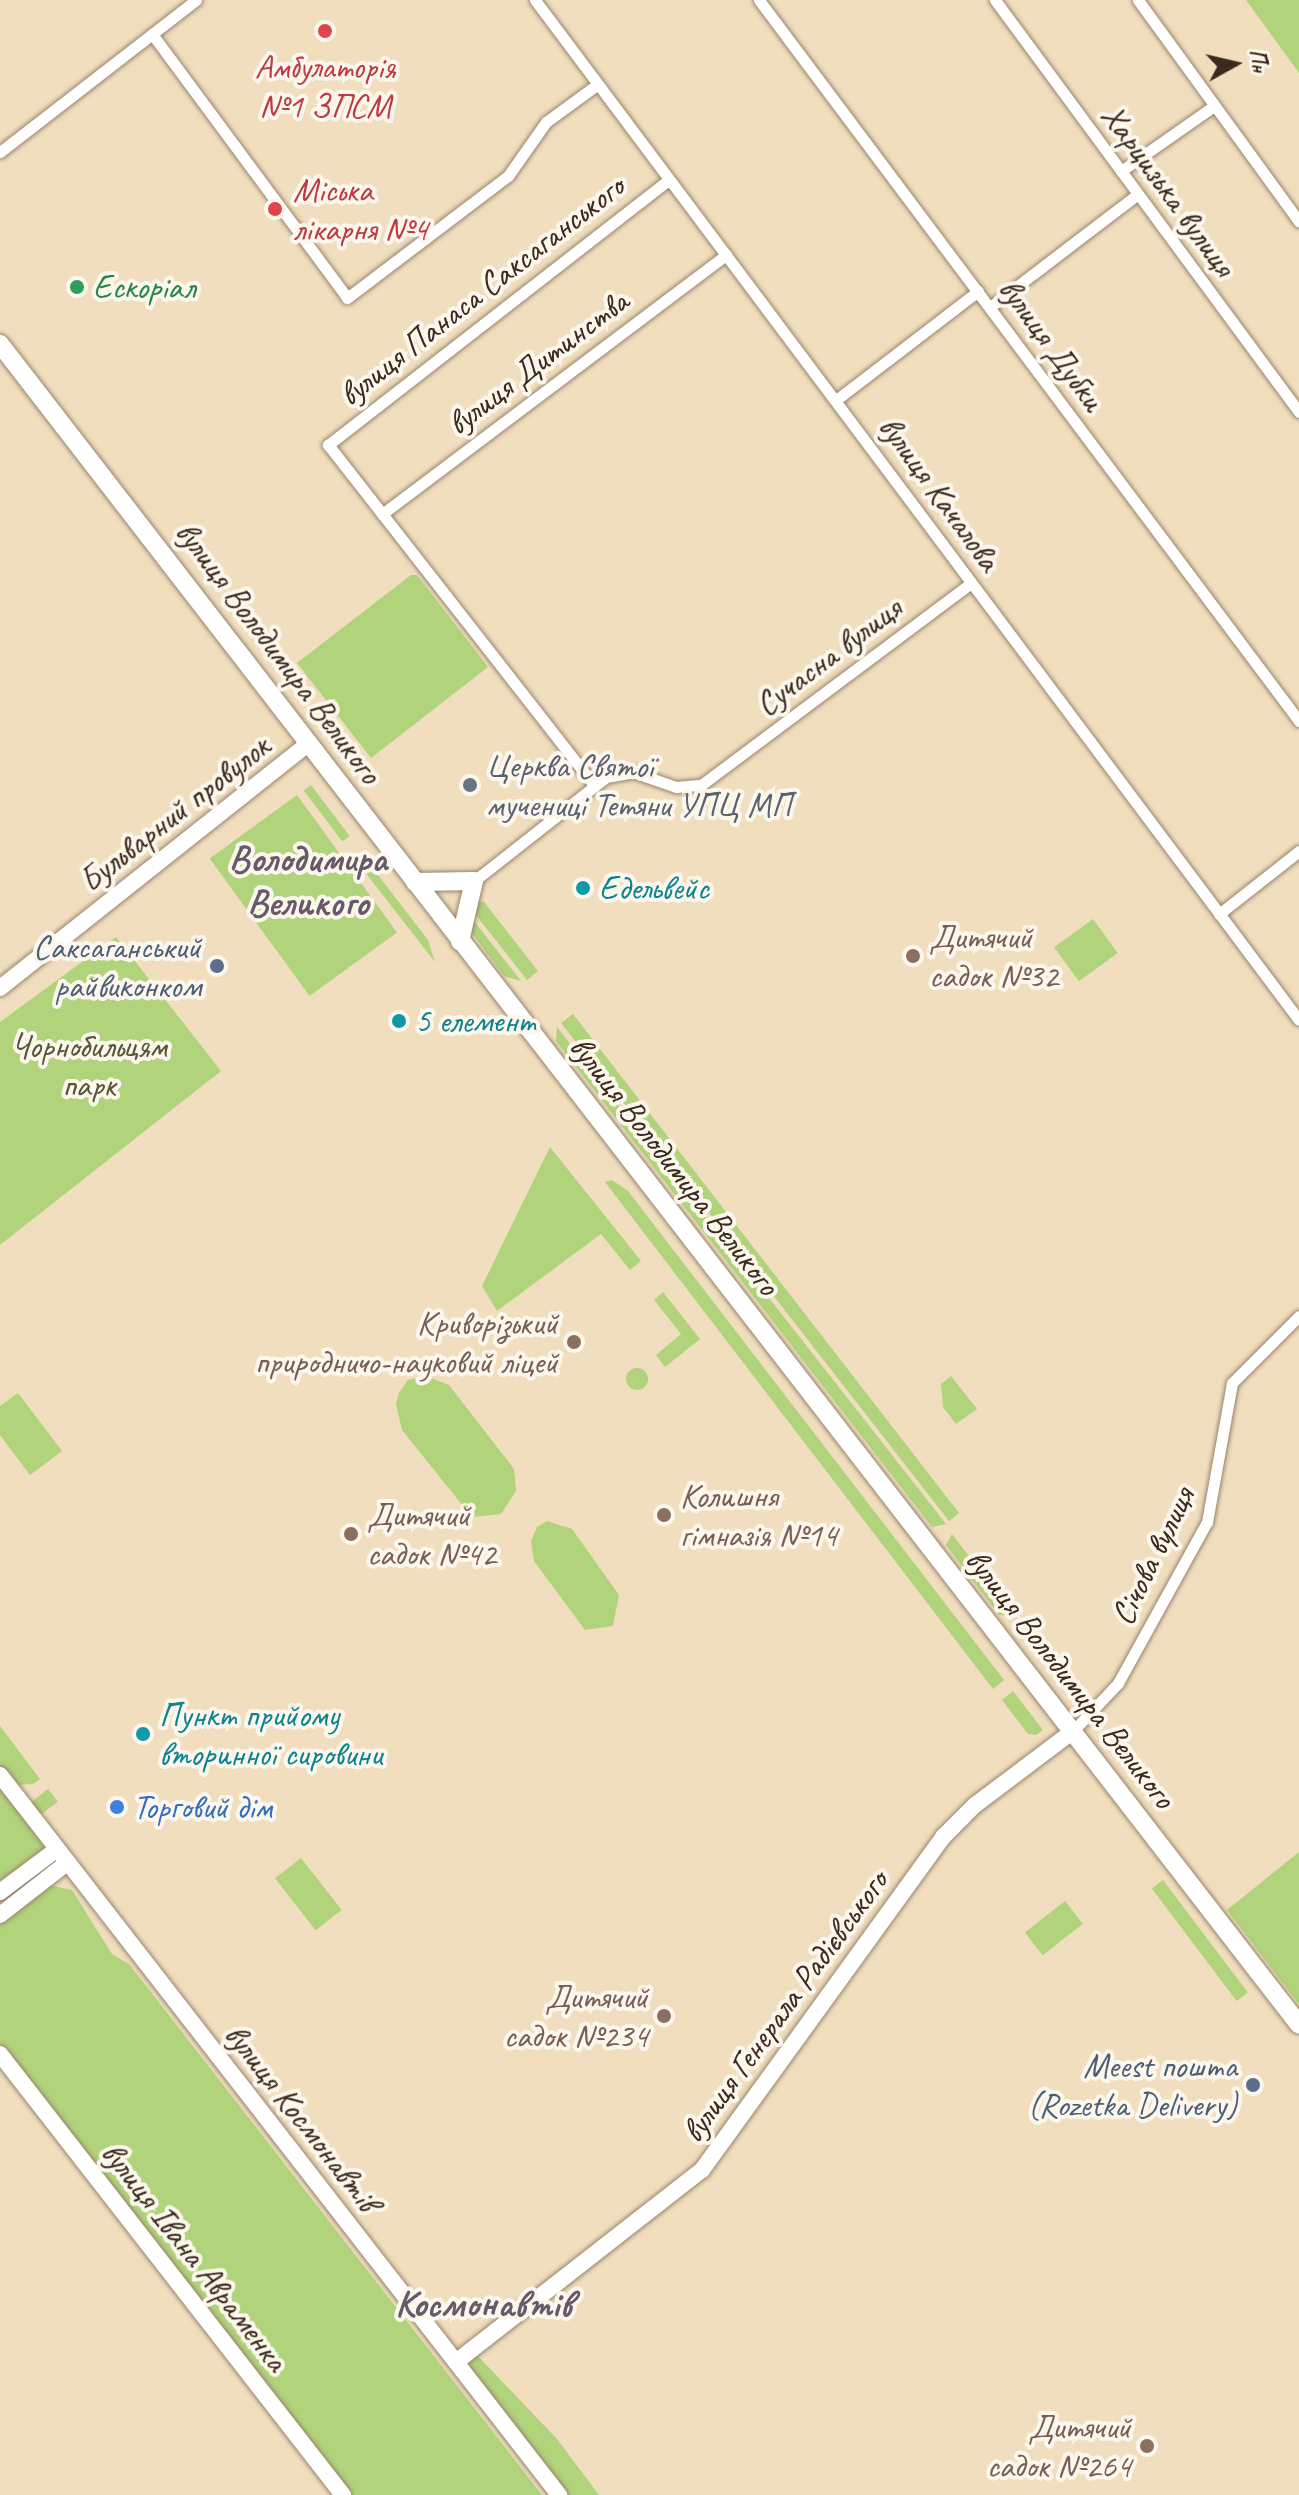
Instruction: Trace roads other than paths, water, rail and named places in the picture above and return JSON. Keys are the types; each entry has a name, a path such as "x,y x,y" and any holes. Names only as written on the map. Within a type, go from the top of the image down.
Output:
{"main road":[{"name":"вулиця Володимира Великого","path":"0,344 1299,2025"},
{"path":"415,882 474,881 460,941"}],"street":[{"path":"0,152 196,0"},
{"name":"вулиця Качалова","path":"535,0 1299,1020"},
{"name":"вулиця Дубки","path":"759,0 1299,721"},
{"name":"Харцизька вулиця","path":"995,0 1299,412"},
{"path":"1138,0 1299,222"},
{"path":"152,34 347,298 508,176 546,122 598,84"},
{"path":"1121,171 1214,106"},
{"name":"вулиця Панаса Саксаганського","path":"382,514 328,445 668,180"},
{"path":"990,307 1138,194"},
{"name":"вулиця Дитинства","path":"382,514 726,255"},
{"path":"836,400 978,291"},
{"path":"382,514 594,785"},
{"name":"Сучасна вулиця","path":"474,881 594,785 633,772 676,787 701,785 971,583"},
{"name":"Бульварний провулок","path":"0,988 309,743"},
{"path":"1219,914 1299,851"},
{"name":"Січова вулиця","path":"1072,1732 1118,1683 1207,1522 1232,1383 1299,1316"},
{"name":"вулиця Генерала Радієвського","path":"456,2362 702,2170 943,1837 975,1805 1072,1732"},
{"name":"вулиця Космонавтів","path":"0,1775 559,2495"},
{"path":"0,1892 62,1855"},
{"path":"0,1915 62,1855"},
{"name":"вулиця Івана Авраменка","path":"0,2054 343,2495"}],"place":[{"name":"Амбулаторія №1 ЗПСМ","path":"325,31"},
{"name":"Міська лікарня №4","path":"275,209"},
{"name":"Ескоріал","path":"77,287"},
{"name":"Церква Святої мучениці Тетяни УПЦ МП","path":"470,785"},
{"name":"Едельвейс","path":"583,888"},
{"name":"Дитячий садок №32","path":"913,956"},
{"name":"Саксаганський райвиконком","path":"217,966"},
{"name":"5 елемент","path":"399,1021"},
{"name":"Криворізький природничо-науковий ліцей","path":"574,1342"},
{"name":"Колишня гімназія №14","path":"664,1515"},
{"name":"Дитячий садок №42","path":"351,1534"},
{"name":"Пункт прийому вторинної сировини","path":"143,1734"},
{"name":"Торговий дім","path":"117,1807"},
{"name":"Дитячий садок №234","path":"664,2016"},
{"name":"Meest пошта (Rozetka Delivery)","path":"1253,2085"},
{"name":"Дитячий садок №264","path":"1147,2446"}],"district":[{"name":"Володимира Великого","path":"308,881"},
{"name":"Космонавтів","path":"484,2304"}],"park label":[{"name":"Чорнобильцям парк","path":"89,1064"}]}
